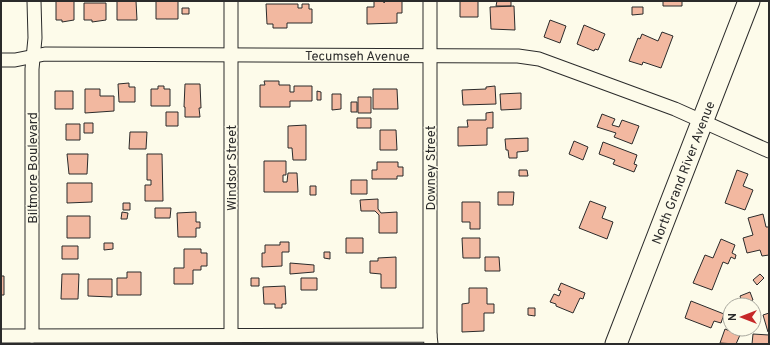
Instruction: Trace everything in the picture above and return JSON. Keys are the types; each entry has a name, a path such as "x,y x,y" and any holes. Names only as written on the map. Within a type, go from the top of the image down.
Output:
{"main road":[{"name":"North Grand River Avenue","path":"616,344 750,1"}],"street":[{"name":"Biltmore Boulevard","path":"32,336 34,1"},
{"name":"Windsor Street","path":"231,335 232,1"},
{"name":"Downey Street","path":"430,1 431,340"},
{"name":"Tecumseh Avenue","path":"1,60 15,60 45,54 518,56 539,60 675,110 769,151"},
{"path":"1,336 231,335 431,340"}],"building":[{"path":"56,1 74,1 74,20 62,22 62,20 56,20"},
{"path":"117,1 136,1 137,20 117,20"},
{"path":"156,1 178,1 178,19 156,19"},
{"path":"374,1 384,1 384,3 385,1 402,1 402,13 397,13 397,23 367,24 367,7 374,7"},
{"path":"460,1 478,1 478,17 460,17"},
{"path":"497,1 511,1 511,6 496,6"},
{"path":"663,1 682,1 682,6 663,6"},
{"path":"84,3 106,3 106,20 92,22 92,20 84,20"},
{"path":"266,4 298,4 298,8 302,8 302,4 309,4 309,9 312,9 312,23 287,23 287,28 273,28 273,24 267,24"},
{"path":"514,6 515,30 491,29 490,7"},
{"path":"632,7 643,7 643,14 632,15"},
{"path":"182,8 189,8 189,14 182,14"},
{"path":"550,20 566,26 560,43 544,37"},
{"path":"584,25 605,34 598,50 595,49 594,51 577,44"},
{"path":"662,32 673,36 661,68 643,62 642,65 629,61 638,38 640,39 642,34 658,41"},
{"path":"264,81 279,81 279,85 290,85 290,92 294,92 294,86 312,86 312,101 290,101 290,107 260,107 260,85 265,85"},
{"path":"129,83 129,87 135,87 135,102 119,102 118,84"},
{"path":"185,84 200,84 200,117 185,117"},
{"path":"158,86 164,86 164,89 170,89 170,106 151,106 151,89 158,89"},
{"path":"495,86 496,104 463,105 462,90 486,89 486,87"},
{"path":"85,89 100,89 100,96 114,96 114,111 85,113"},
{"path":"373,89 397,89 398,109 373,109"},
{"path":"55,91 73,91 73,109 55,109"},
{"path":"317,91 321,92 321,100 317,100"},
{"path":"521,93 521,109 501,110 500,94"},
{"path":"332,94 341,94 341,109 332,110"},
{"path":"358,97 371,97 371,113 358,113"},
{"path":"351,102 357,102 357,112 351,112"},
{"path":"166,112 178,112 178,126 166,126"},
{"path":"493,112 493,128 487,128 487,145 458,146 458,127 468,127 467,120 486,120 486,113"},
{"path":"602,114 615,119 612,125 619,127 622,120 639,126 632,144 614,137 616,133 597,127"},
{"path":"357,118 371,118 371,128 357,128"},
{"path":"84,123 93,123 93,133 84,133"},
{"path":"66,124 80,124 80,140 66,140"},
{"path":"306,125 306,160 293,160 292,148 288,148 288,126"},
{"path":"380,130 396,130 397,150 380,150"},
{"path":"130,132 147,132 146,149 129,149"},
{"path":"528,138 528,151 517,152 517,158 509,158 508,150 506,150 505,139"},
{"path":"574,141 588,147 583,160 569,154"},
{"path":"603,142 637,155 634,164 637,165 634,172 613,164 615,160 599,154"},
{"path":"67,154 88,154 87,174 69,174"},
{"path":"147,154 162,154 163,201 145,201 145,185 151,185 151,180 147,180"},
{"path":"264,161 286,161 286,175 283,175 283,182 287,182 288,173 297,173 298,192 264,192"},
{"path":"377,162 398,162 398,167 403,167 403,176 397,176 397,179 372,179 372,170 377,170"},
{"path":"519,170 527,170 528,176 519,176"},
{"path":"737,170 748,174 743,186 753,190 745,210 725,203"},
{"path":"351,180 367,180 367,194 351,194"},
{"path":"67,183 92,183 92,202 67,203"},
{"path":"310,186 316,186 316,195 310,195"},
{"path":"498,192 514,192 513,205 498,205"},
{"path":"378,199 378,209 381,213 397,212 397,233 379,233 379,215 375,211 361,211 360,200"},
{"path":"590,201 606,207 602,218 613,222 607,239 579,228"},
{"path":"462,202 480,202 480,229 470,229 470,222 462,222"},
{"path":"123,203 130,203 130,210 123,210"},
{"path":"155,208 171,208 170,218 155,218"},
{"path":"122,212 128,213 127,219 121,219"},
{"path":"196,212 196,222 200,222 200,228 196,228 196,237 178,237 177,213"},
{"path":"763,214 766,227 769,227 769,255 762,256 760,250 747,253 743,238 753,235 748,218"},
{"path":"67,216 90,216 90,238 67,238"},
{"path":"346,238 363,238 363,253 346,253"},
{"path":"462,238 480,238 480,258 463,258"},
{"path":"721,239 735,245 732,253 736,255 735,259 731,257 728,264 723,262 712,290 693,283 705,255 713,258"},
{"path":"280,242 289,242 289,252 282,252 282,266 262,267 262,253 265,253 265,245 280,245"},
{"path":"104,243 113,243 113,249 104,250"},
{"path":"62,246 78,246 78,259 62,259"},
{"path":"184,249 201,249 201,253 207,253 207,266 201,266 201,270 193,270 193,284 174,284 174,268 184,268"},
{"path":"324,252 330,252 330,259 324,258"},
{"path":"396,257 396,288 381,288 381,274 370,273 370,261 378,261 378,258"},
{"path":"485,257 499,257 500,271 485,271"},
{"path":"290,263 314,265 314,272 290,274"},
{"path":"127,272 141,272 141,295 117,295 117,278 127,278"},
{"path":"62,274 79,274 78,299 61,299"},
{"path":"760,274 764,278 757,285 753,280"},
{"path":"1,276 4,276 4,295 1,295"},
{"path":"251,278 259,278 259,286 251,286"},
{"path":"301,278 317,278 317,290 301,290"},
{"path":"88,279 112,279 112,297 88,296"},
{"path":"561,283 585,293 583,299 580,298 573,313 550,302 554,294 559,296 561,291 558,290"},
{"path":"285,286 286,304 282,304 282,308 275,308 275,304 264,304 263,287"},
{"path":"469,288 487,288 487,304 494,304 494,313 484,313 484,331 462,332 462,304 469,303"},
{"path":"750,292 752,297 740,297"},
{"path":"691,301 722,313 721,323 714,321 711,328 685,318"},
{"path":"528,308 535,308 535,316 528,315"},
{"path":"769,313 769,331 768,332 763,315"},
{"path":"762,335 769,335 769,344 752,344 753,337 762,337"},
{"path":"722,337 739,337 736,344 720,343"}]}
